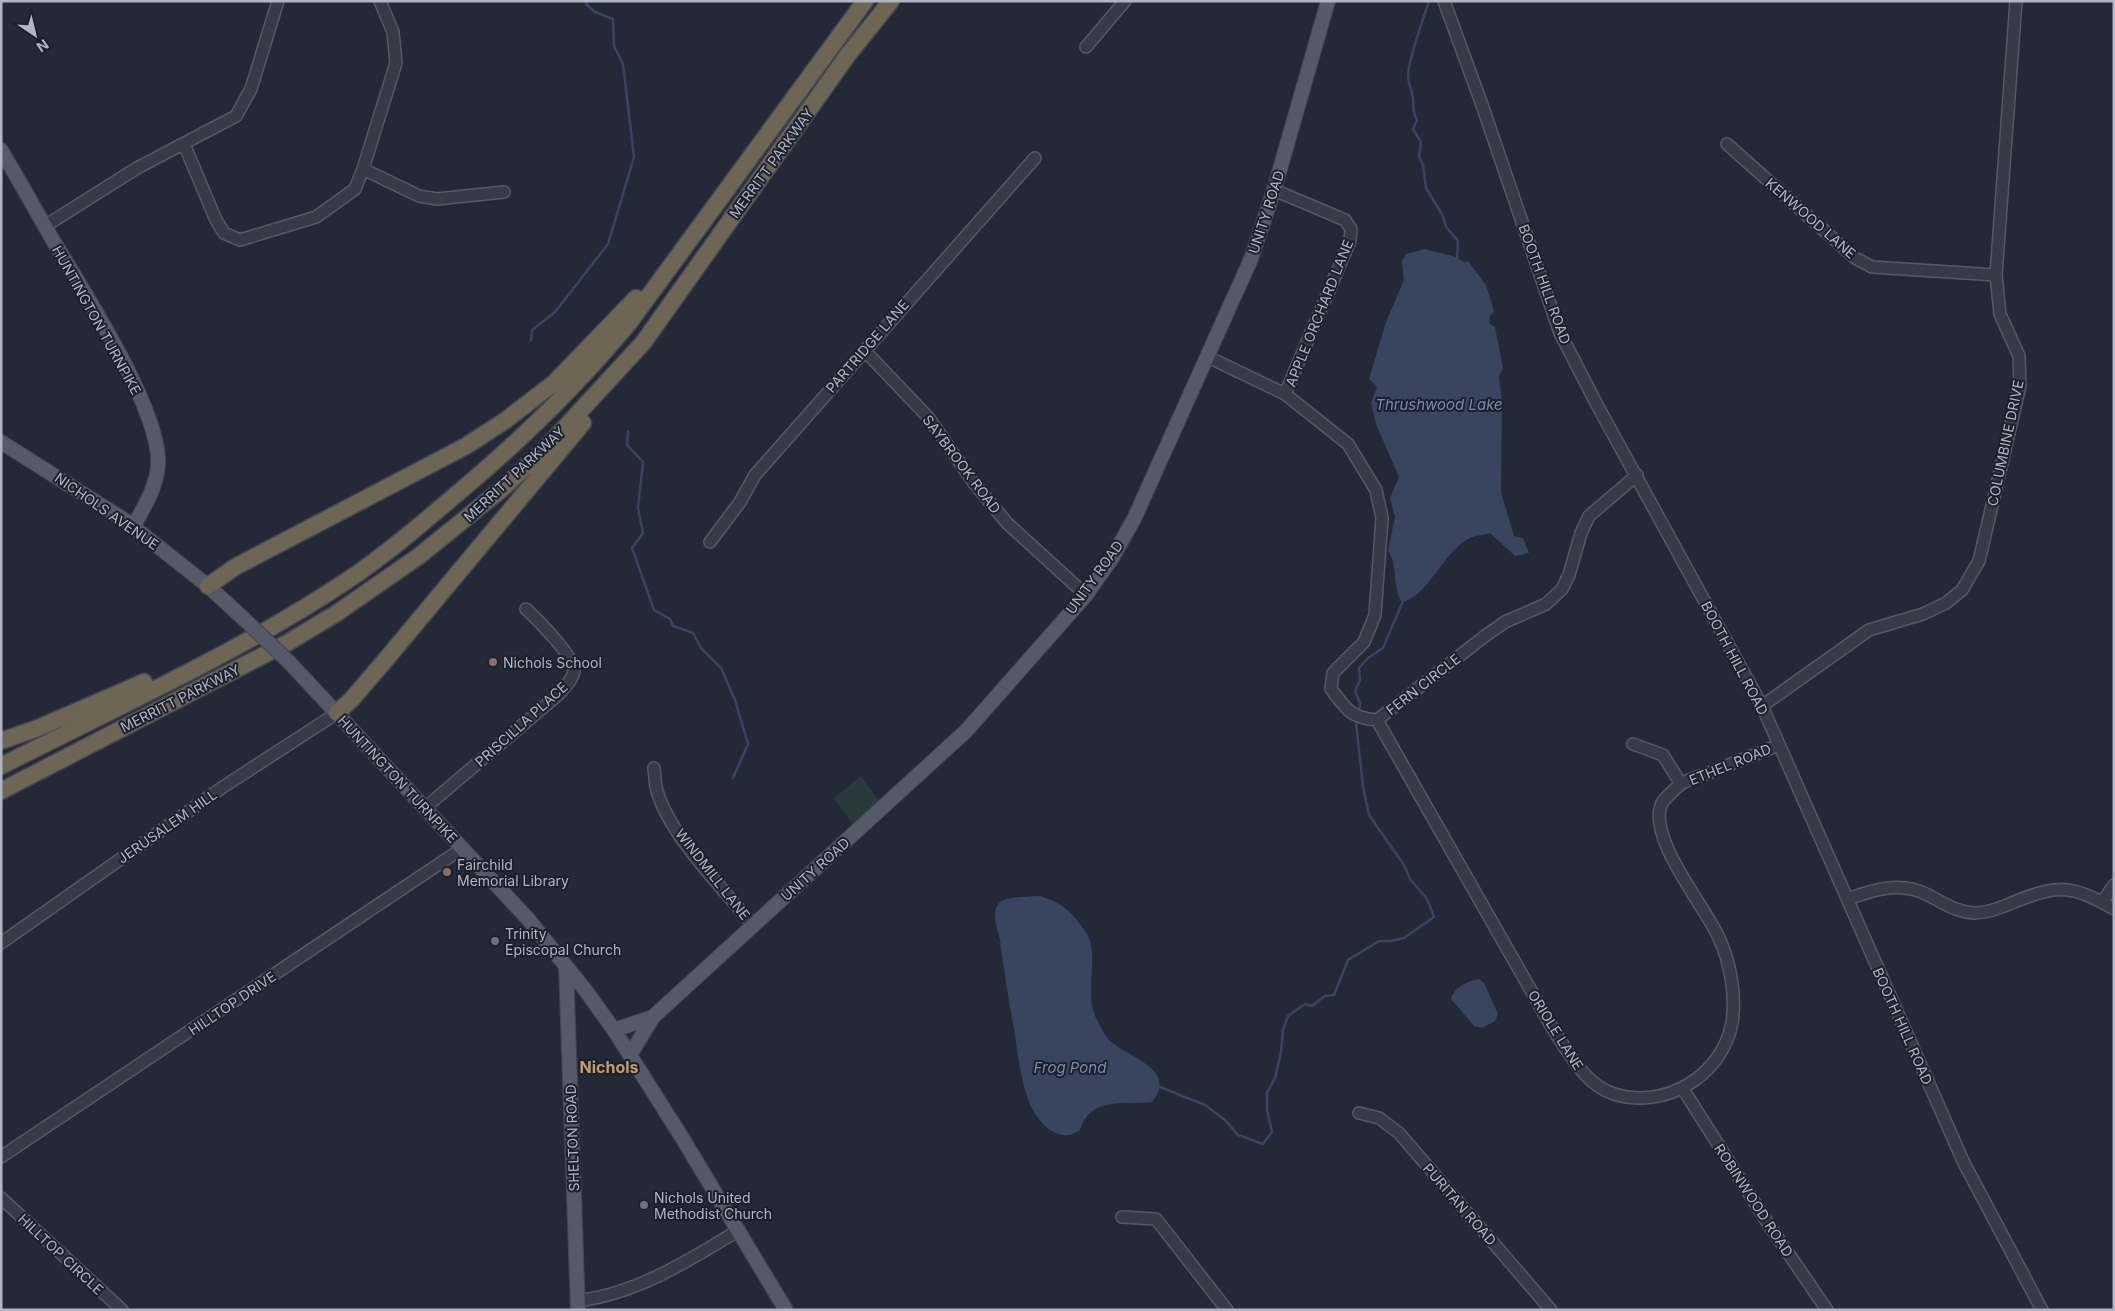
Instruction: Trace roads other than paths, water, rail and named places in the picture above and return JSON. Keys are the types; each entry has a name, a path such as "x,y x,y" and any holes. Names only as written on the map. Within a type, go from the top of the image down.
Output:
{"highway":[{"name":"MERRITT PARKWAY","path":"1,766 210,660 287,618 348,580 392,549 517,442 594,365 629,323 865,1"},
{"name":"MERRITT PARKWAY","path":"1,791 287,642 337,613 385,581 451,531 503,488 544,450 643,343 847,56 890,1"},
{"path":"208,586 235,567 466,446 506,420 554,383 679,253"},
{"path":"337,713 370,678 544,470 612,387 643,343"},
{"path":"1,741 38,728 172,670 210,660"},
{"path":"1,802 120,737 179,699"}],"main road":[{"name":"UNITY ROAD","path":"630,1055 653,1017 752,924 966,731 1086,595 1112,558 1134,519 1208,357 1250,259 1274,190 1328,1"},
{"name":"HUNTINGTON TURNPIKE","path":"1,150 125,366 147,414 156,444 158,462 156,480 151,494 133,527"},
{"name":"NICHOLS AVENUE","path":"1,442 133,527 208,586"},
{"name":"HUNTINGTON TURNPIKE","path":"208,586 289,662 426,807 528,919 566,966 614,1030 630,1055 739,1230 786,1310"},
{"name":"SHELTON ROAD","path":"566,966 578,1305"},
{"name":"UNITY ROAD","path":"614,1030 653,1017"}],"street":[{"path":"45,226 137,168 236,116 250,89 278,1"},
{"path":"184,144 216,220 224,233 240,240 316,217 355,189 396,63 392,32 380,1"},
{"path":"1086,47 1125,1"},
{"name":"BOOTH HILL ROAD","path":"1444,1 1560,333 1596,403 1762,706 1964,1163 2042,1310"},
{"name":"COLUMBINE DRIVE","path":"1762,706 1869,630 1923,614 1946,603 1962,590 1979,561 2020,386 2019,356 2000,314 1996,275 2016,1"},
{"name":"KENWOOD LANE","path":"1727,144 1854,258 1872,267 1996,275"},
{"name":"PARTRIDGE LANE","path":"710,542 740,502 755,475 1035,158"},
{"path":"363,169 419,196 438,199 504,192"},
{"name":"APPLE ORCHARD LANE","path":"1274,190 1345,220 1352,229 1350,241 1285,394"},
{"name":"SAYBROOK ROAD","path":"864,350 928,416 974,484 1006,523 1086,595"},
{"name":"FERN CIRCLE","path":"1208,357 1285,394 1348,444 1376,490 1382,518 1375,615 1364,642 1333,673 1332,689 1348,712 1363,719 1377,720 1491,631 1505,622 1546,604 1562,589 1569,575 1581,533 1590,516 1636,475"},
{"name":"PRISCILLA PLACE","path":"426,807 559,694 570,681 574,671 570,658 526,609"},
{"name":"JERUSALEM HILL","path":"1,943 223,787 337,713"},
{"name":"ORIOLE LANE","path":"1377,720 1553,1029 1584,1075 1613,1094 1645,1098 1682,1089 1706,1072 1721,1055 1732,1023 1734,1000 1730,969 1719,938 1678,869 1659,830 1662,803 1681,784"},
{"path":"1633,744 1663,755 1681,784"},
{"name":"ETHEL ROAD","path":"1681,784 1779,745"},
{"name":"WINDMILL LANE","path":"654,768 657,791 668,817 688,846 752,924"},
{"name":"HILLTOP DRIVE","path":"1,1157 463,848"},
{"path":"2102,902 2114,885"},
{"path":"1848,899 1871,891 1893,887 1908,888 1928,895 1954,909 1976,913 1995,910 2052,890 2071,889 2114,909"},
{"name":"ROBINWOOD ROAD","path":"1682,1089 1769,1225 1827,1310"},
{"name":"PURITAN ROAD","path":"1359,1113 1379,1118 1399,1133 1551,1310"},
{"name":"HILLTOP CIRCLE","path":"1,1198 122,1310"},
{"path":"1122,1217 1156,1219 1227,1310"},
{"path":"578,1305 660,1276 739,1230"}],"water":[{"name":"Thrushwood Lake","path":"1425,249 1456,257 1464,262 1468,261 1486,285 1494,311 1489,318 1490,324 1495,327 1503,368 1499,376 1502,402 1501,492 1514,536 1523,538 1529,553 1515,556 1490,533 1472,537 1452,552 1420,592 1411,599 1402,602 1397,589 1393,563 1388,551 1395,517 1390,498 1399,477 1376,424 1371,403 1377,387 1369,379 1386,322 1404,280 1402,261 1406,254"},
{"name":"Frog Pond","path":"1040,896 1066,909 1087,934 1092,954 1091,998 1096,1018 1104,1034 1118,1047 1148,1066 1155,1073 1159,1081 1159,1091 1152,1102 1120,1103 1100,1107 1085,1119 1080,1130 1064,1135 1050,1130 1043,1124 1033,1110 1026,1094 996,926 996,907 1000,902 1006,899"},
{"path":"1479,979 1484,983 1498,1014 1495,1021 1482,1028 1474,1026 1451,999 1455,991 1462,985"}],"waterway":[{"path":"531,340 532,330 555,312 608,244 634,157 623,64 614,46 613,19 595,12 586,4 586,1"},
{"path":"1429,1 1413,49 1409,69 1408,79 1417,120 1413,129 1421,142 1419,157 1423,165 1426,188 1443,216 1446,227 1458,241 1457,260"},
{"path":"628,431 627,445 643,462 638,508 643,533 632,548 654,610 670,619 673,626 693,633 701,648 721,668 735,700 748,744 733,778"},
{"path":"1359,711 1360,703 1355,691 1360,680 1359,668 1368,658 1383,648 1403,601"},
{"path":"1160,1087 1205,1105 1225,1120 1238,1135 1263,1144 1272,1132 1267,1110 1267,1093 1275,1078 1281,1052 1283,1030 1288,1016 1305,1004 1312,1006 1325,996 1334,995 1348,960 1379,941 1404,938 1434,917 1427,899 1410,879 1404,865 1369,815 1363,787 1356,722"}],"place":[{"name":"Nichols School","path":"493,662"},
{"name":"Fairchild Memorial Library","path":"447,872"},
{"name":"Trinity Episcopal Church","path":"495,941"},
{"name":"Nichols United Methodist Church","path":"644,1205"}],"district":[{"name":"Nichols","path":"609,1067"}]}
